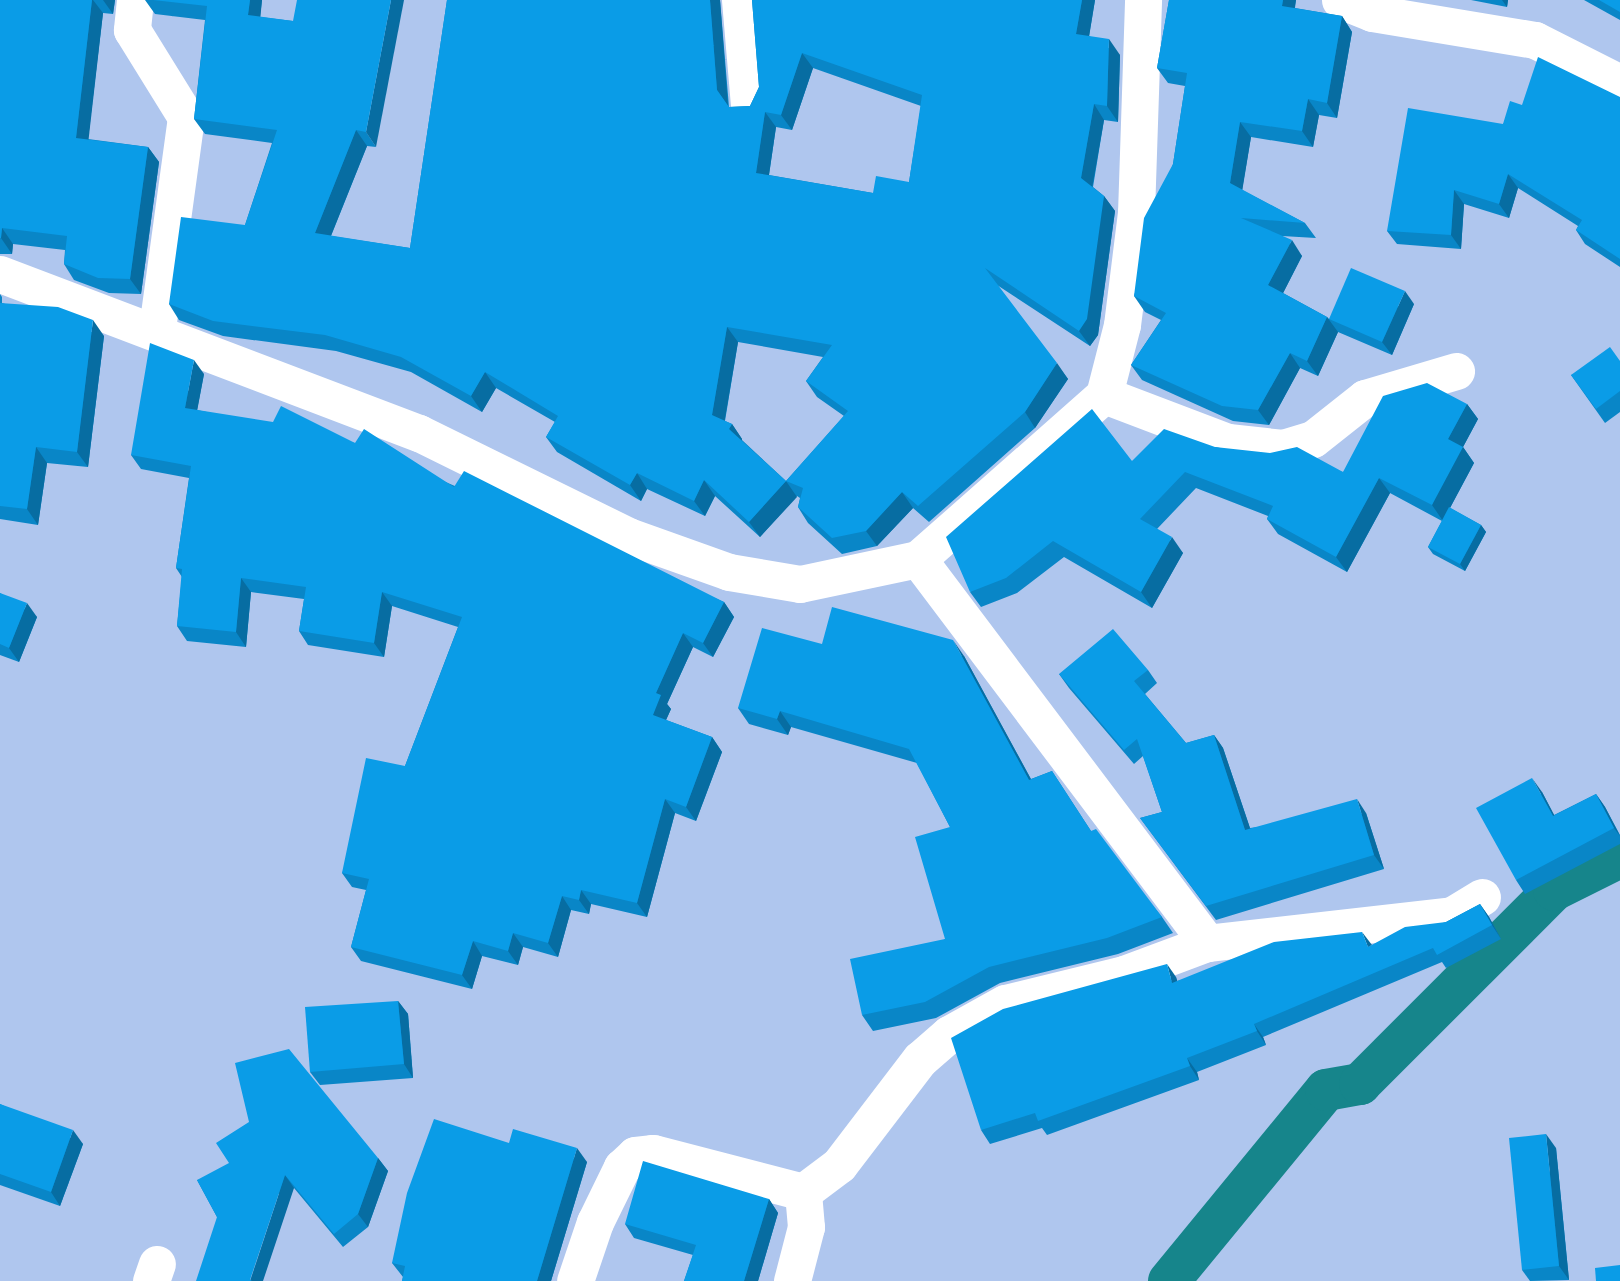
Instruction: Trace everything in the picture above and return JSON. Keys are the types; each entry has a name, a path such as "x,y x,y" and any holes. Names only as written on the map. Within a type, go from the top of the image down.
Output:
{"street":[{"path":"135,0 132,30 186,117 157,329"},
{"path":"740,0 749,104"},
{"path":"0,274 157,329 419,433 628,536 729,572 800,584 918,559 1104,394 1122,326 1136,213 1143,0"},
{"path":"1340,0 1372,13 1535,40 1620,83"},
{"path":"1104,394 1228,442 1283,448 1313,439 1365,398 1456,371"},
{"path":"918,559 1207,943"},
{"path":"803,1192 839,1165 920,1059 949,1034 1005,1003 1124,974 1207,943 1452,915 1482,897"},
{"path":"575,1281 595,1222 622,1167 635,1155 653,1153 803,1192"},
{"path":"792,1281 806,1227 803,1192"}],"building":[{"path":"0,0 92,0 76,138 148,147 130,279 98,278 64,264 67,236 2,228 0,238"},
{"path":"153,0 250,0 248,15 293,21 297,0 391,0 366,132 356,130 315,233 410,248 447,0 710,0 717,90 729,107 750,106 759,87 752,0 1082,0 1076,34 1109,39 1107,106 1094,104 1081,178 1104,196 1087,319 1079,331 985,268 1057,363 1025,412 918,506 902,492 866,531 832,538 798,507 803,488 786,481 749,522 704,480 694,501 637,473 630,485 546,437 558,416 485,372 471,396 401,357 325,335 213,321 169,304 181,217 245,225 277,130 194,119 207,6","holes":["802,53 922,95 909,182 876,176 873,193 756,173 765,112 781,115","727,327 832,345 806,381 848,411 786,481 729,429 732,424 712,415"]},
{"path":"1169,0 1283,0 1282,6 1342,16 1327,103 1308,99 1302,131 1240,122 1230,183 1305,223 1241,218 1292,240 1268,285 1327,317 1307,361 1290,353 1258,410 1222,406 1131,365 1166,313 1134,296 1144,218 1173,164 1187,73 1157,68"},
{"path":"1599,0 1620,0 1620,12"},
{"path":"1538,57 1620,97 1620,259 1576,230 1582,220 1508,174 1499,204 1454,190 1451,235 1387,231 1408,108 1503,124 1510,101 1522,105"},
{"path":"1351,268 1405,291 1382,342 1329,319"},
{"path":"0,303 58,307 93,320 77,452 36,447 27,509 0,506"},
{"path":"150,343 194,360 185,408 273,422 281,406 355,443 364,429 454,487 464,471 724,602 703,643 683,633 656,693 661,695 653,715 712,737 686,807 665,799 637,903 581,890 579,900 562,896 548,943 513,933 508,951 473,941 462,975 351,947 369,879 342,873 366,758 405,766 462,617 382,592 374,643 299,631 306,587 241,578 236,632 177,626 182,569 176,568 191,466 131,455"},
{"path":"1610,347 1620,361 1620,391 1596,409 1571,375"},
{"path":"1427,383 1467,404 1448,439 1463,447 1432,505 1379,478 1336,557 1267,519 1273,506 1185,472 1140,519 1172,537 1141,592 1053,541 1006,578 970,592 946,537 1092,409 1132,461 1164,429 1215,447 1270,453 1297,447 1343,472 1383,396"},
{"path":"1449,507 1481,525 1460,564 1428,547"},
{"path":"0,593 27,603 9,648 0,644"},
{"path":"832,607 953,640 1029,780 1052,771 1091,831 1096,829 1162,917 1107,938 989,967 925,1002 862,1015 850,959 945,939 915,837 950,827 909,749 780,711 777,719 738,708 762,628 822,644"},
{"path":"1113,629 1148,670 1134,681 1186,743 1214,735 1245,830 1357,799 1374,855 1206,906 1140,818 1162,812 1137,739 1124,750 1059,674"},
{"path":"1532,778 1553,816 1596,794 1614,828 1516,880 1476,808"},
{"path":"1480,904 1492,925 1437,955 1433,948 1254,1024 1257,1031 1187,1058 1190,1066 1038,1121 1035,1113 981,1130 951,1038 1003,1009 1167,964 1172,983 1274,942 1362,932 1368,947 1405,927 1446,922"},
{"path":"398,1001 404,1064 310,1072 305,1007"},
{"path":"289,1049 378,1158 358,1214 334,1234 285,1175 250,1280 252,1281 196,1281 217,1217 197,1180 229,1163 216,1143 249,1122 235,1063"},
{"path":"0,1104 73,1130 51,1192 0,1174"},
{"path":"434,1119 509,1143 513,1129 577,1148 537,1281 402,1281 405,1266 392,1263 407,1193"},
{"path":"1546,1134 1559,1266 1522,1270 1509,1138"},
{"path":"643,1161 769,1199 744,1281 684,1281 696,1245 625,1224"},
{"path":"1620,1265 1620,1281 1596,1281 1595,1268"}],"waterway":[{"path":"1169,1281 1326,1090 1360,1084 1554,890 1620,857"}]}
